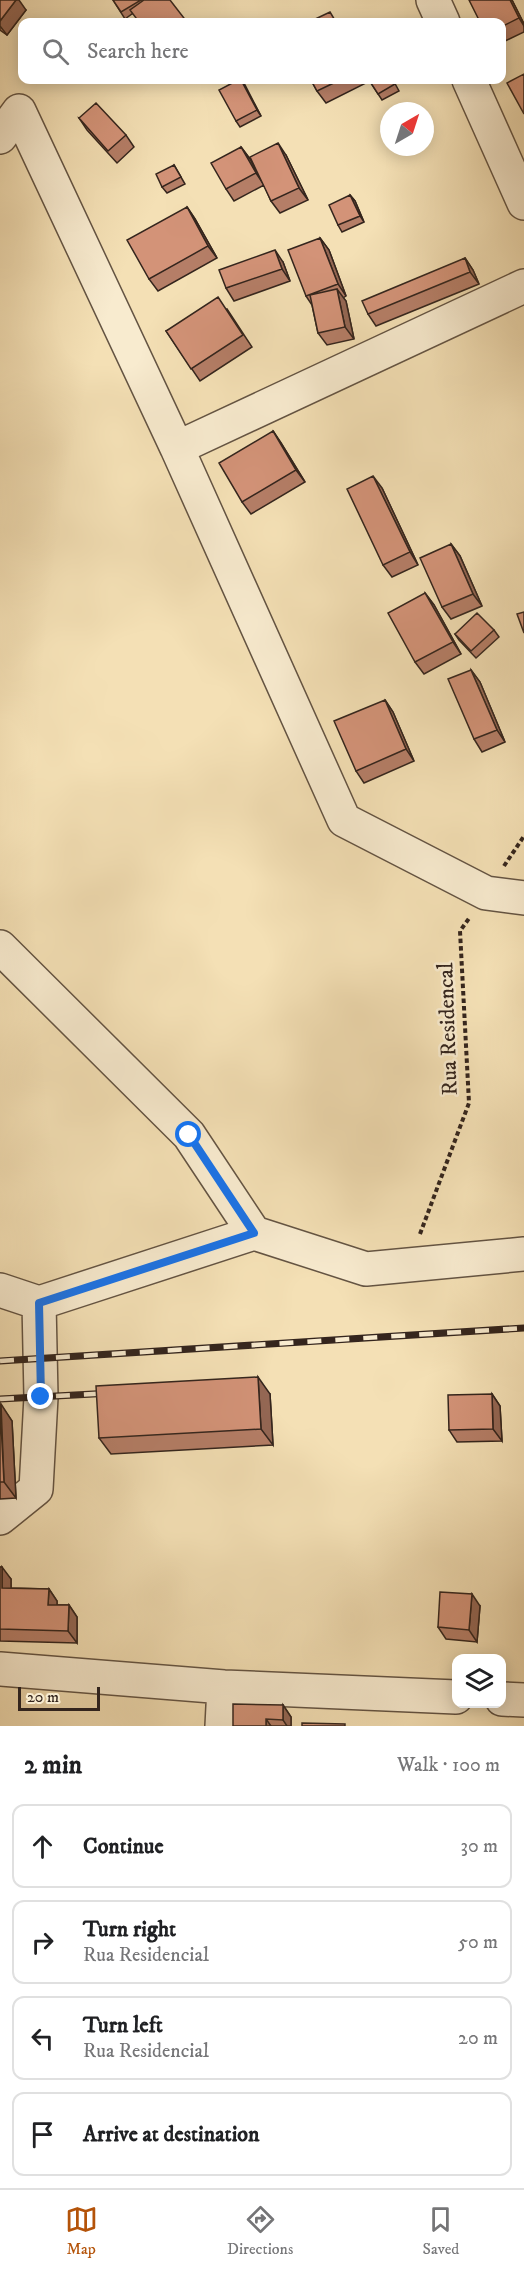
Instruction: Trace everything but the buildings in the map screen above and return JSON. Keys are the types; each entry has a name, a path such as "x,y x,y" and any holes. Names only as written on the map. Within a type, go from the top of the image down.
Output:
{"street":[{"path":"433,0 441,18"},
{"path":"471,84 524,204"},
{"path":"0,137 20,111 177,448 344,820 486,893 524,898"},
{"path":"177,448 524,286"},
{"path":"0,947 189,1135 254,1233"},
{"path":"0,1290 39,1303 254,1233 366,1269 524,1254"},
{"path":"0,1518 36,1490 41,1409 39,1303"},
{"path":"0,1669 224,1687 452,1697"},
{"path":"222,1726 224,1687"},
{"path":"506,1699 524,1700"}],"path":[{"name":"Rua Residencal","path":"408,1265 469,1103 460,931 524,836"}],"railway":[{"path":"0,1361 524,1328"},
{"path":"0,1399 112,1393"}],"route":[{"path":"41,1397 39,1303 254,1233 189,1135"}]}
